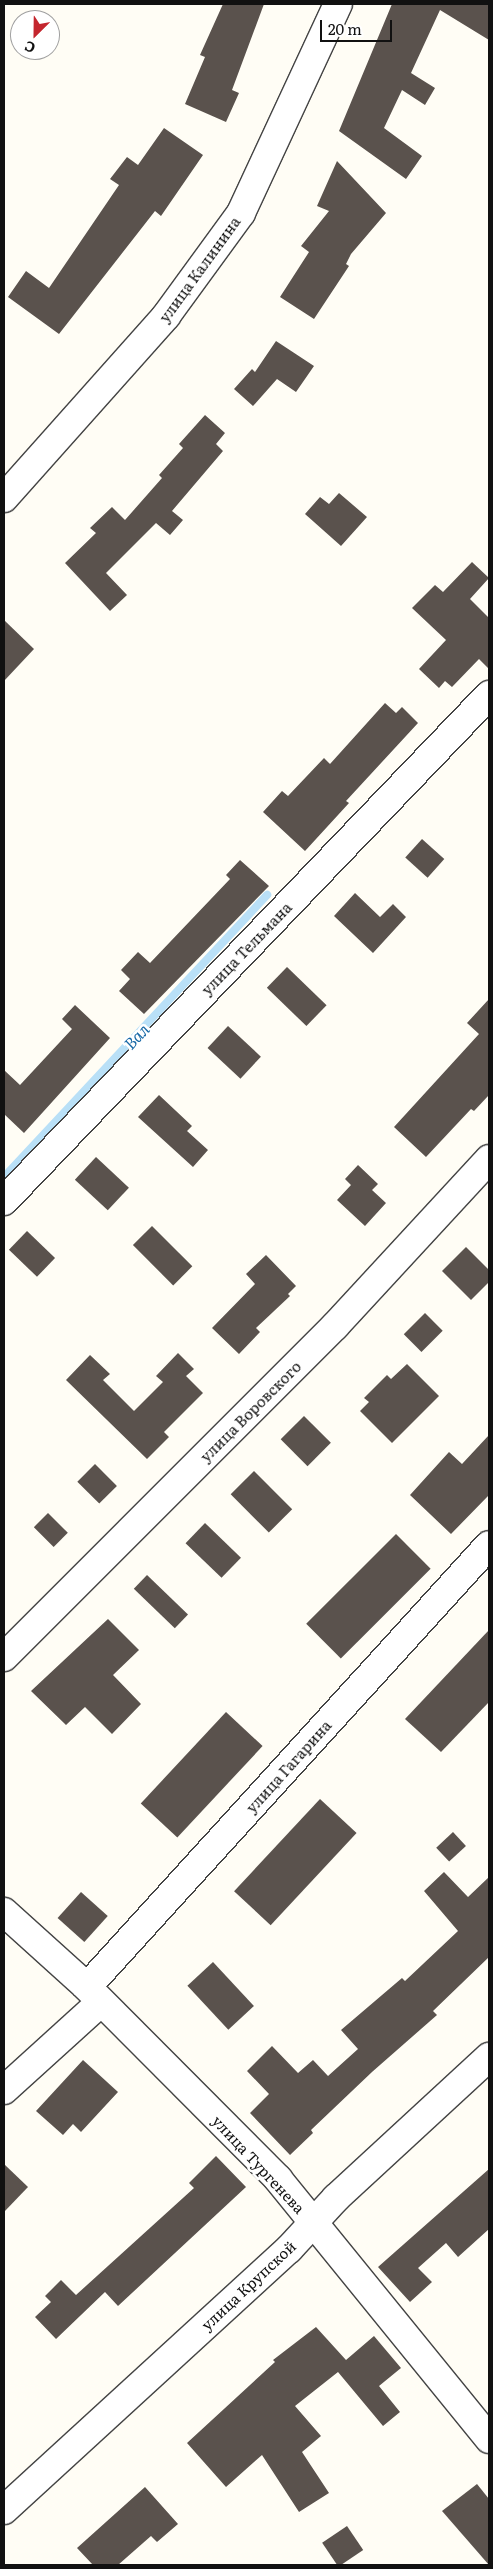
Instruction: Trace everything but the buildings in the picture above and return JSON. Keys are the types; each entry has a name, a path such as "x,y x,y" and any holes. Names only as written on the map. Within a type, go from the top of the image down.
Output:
{"street":[{"name":"улица Калинина","path":"4,498 166,316 240,213 338,4"},
{"name":"улица Тельмана","path":"4,1201 489,695"},
{"name":"улица Воровского","path":"4,1657 335,1326 489,1159"},
{"name":"улица Гагарина","path":"4,2090 94,1995 489,1545"},
{"name":"улица Тургенева","path":"4,1912 94,1995 278,2179 489,2439"},
{"name":"улица Крупской","path":"4,2510 489,2057"}],"waterway":[{"name":"Вал","path":"4,1177 267,895"}]}
